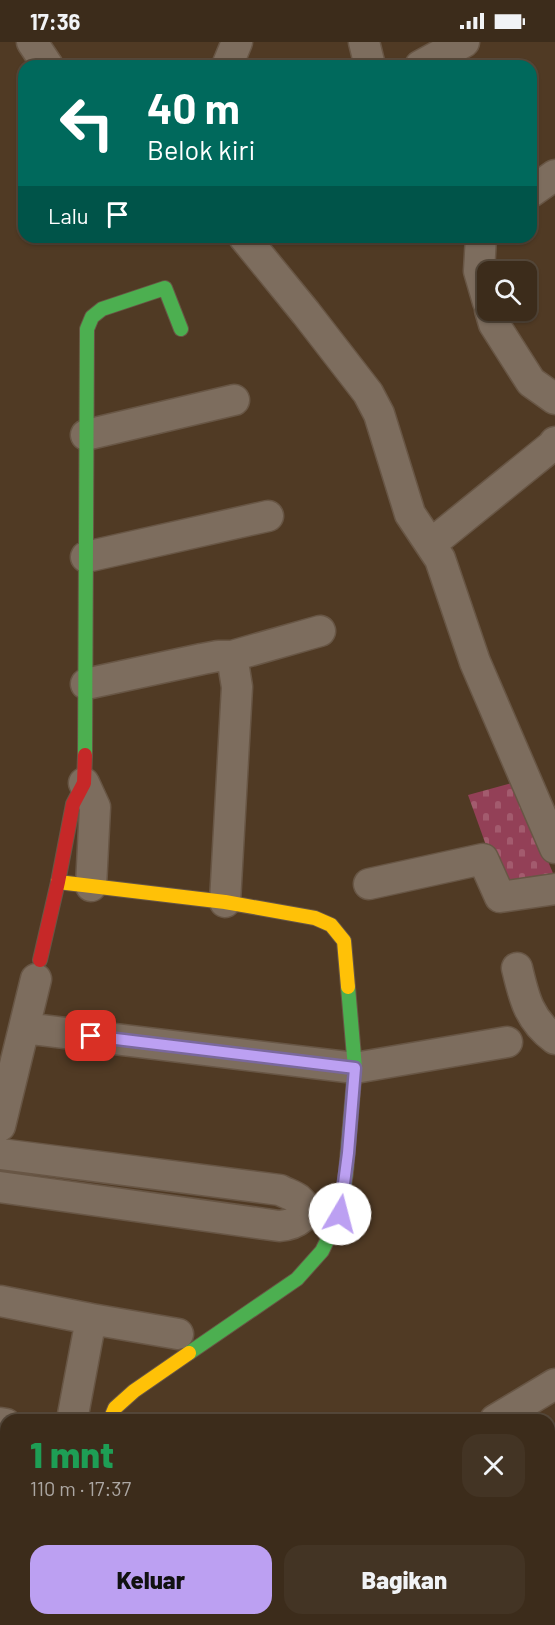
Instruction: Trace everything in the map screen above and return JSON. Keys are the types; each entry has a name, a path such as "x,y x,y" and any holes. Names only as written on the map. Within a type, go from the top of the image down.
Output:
{"street":[{"path":"32,42 44,60"},
{"path":"230,60 237,42"},
{"path":"364,42 368,60"},
{"path":"431,60 464,42"},
{"path":"537,188 555,175"},
{"path":"249,243 368,393 379,414 410,514 440,559 475,662 555,848"},
{"path":"480,261 481,243"},
{"path":"91,886 95,807 84,783 87,329 92,317 102,309 165,288 181,329"},
{"path":"493,321 531,382 555,399"},
{"path":"86,435 234,399"},
{"path":"431,544 555,442"},
{"path":"86,556 268,516"},
{"path":"86,684 202,659 232,656 320,632"},
{"path":"225,902 237,687 232,656"},
{"path":"0,1126 58,882 73,804 84,783"},
{"path":"369,884 483,859 500,897 555,889"},
{"path":"58,882 225,902 315,918 331,925 344,941 355,1068 340,1214 322,1251 297,1279 134,1391 115,1408 112,1414"},
{"path":"517,968 524,1000 542,1029 555,1039"},
{"path":"24,1028 355,1068 507,1042"},
{"path":"0,1155 280,1190 298,1199 304,1209 304,1214 298,1222 279,1226 0,1187"},
{"path":"0,1301 178,1334"},
{"path":"73,1414 91,1319"},
{"path":"505,1414 555,1384"}],"green space":[{"path":"515,782 555,878 502,890 468,795"}],"traffic: fast":[{"path":"85,755 87,329 92,317 102,309 165,288 181,329"},
{"path":"189,1353 297,1279 322,1251 340,1214 355,1068 348,987"}],"traffic: slow":[{"path":"58,882 225,902 315,918 331,925 344,941 348,987"},
{"path":"112,1414 115,1408 134,1391 189,1353"}],"traffic: jam":[{"path":"40,960 73,804 84,783 85,755"}],"route":[{"path":"91,1036 355,1068 340,1214"}]}
